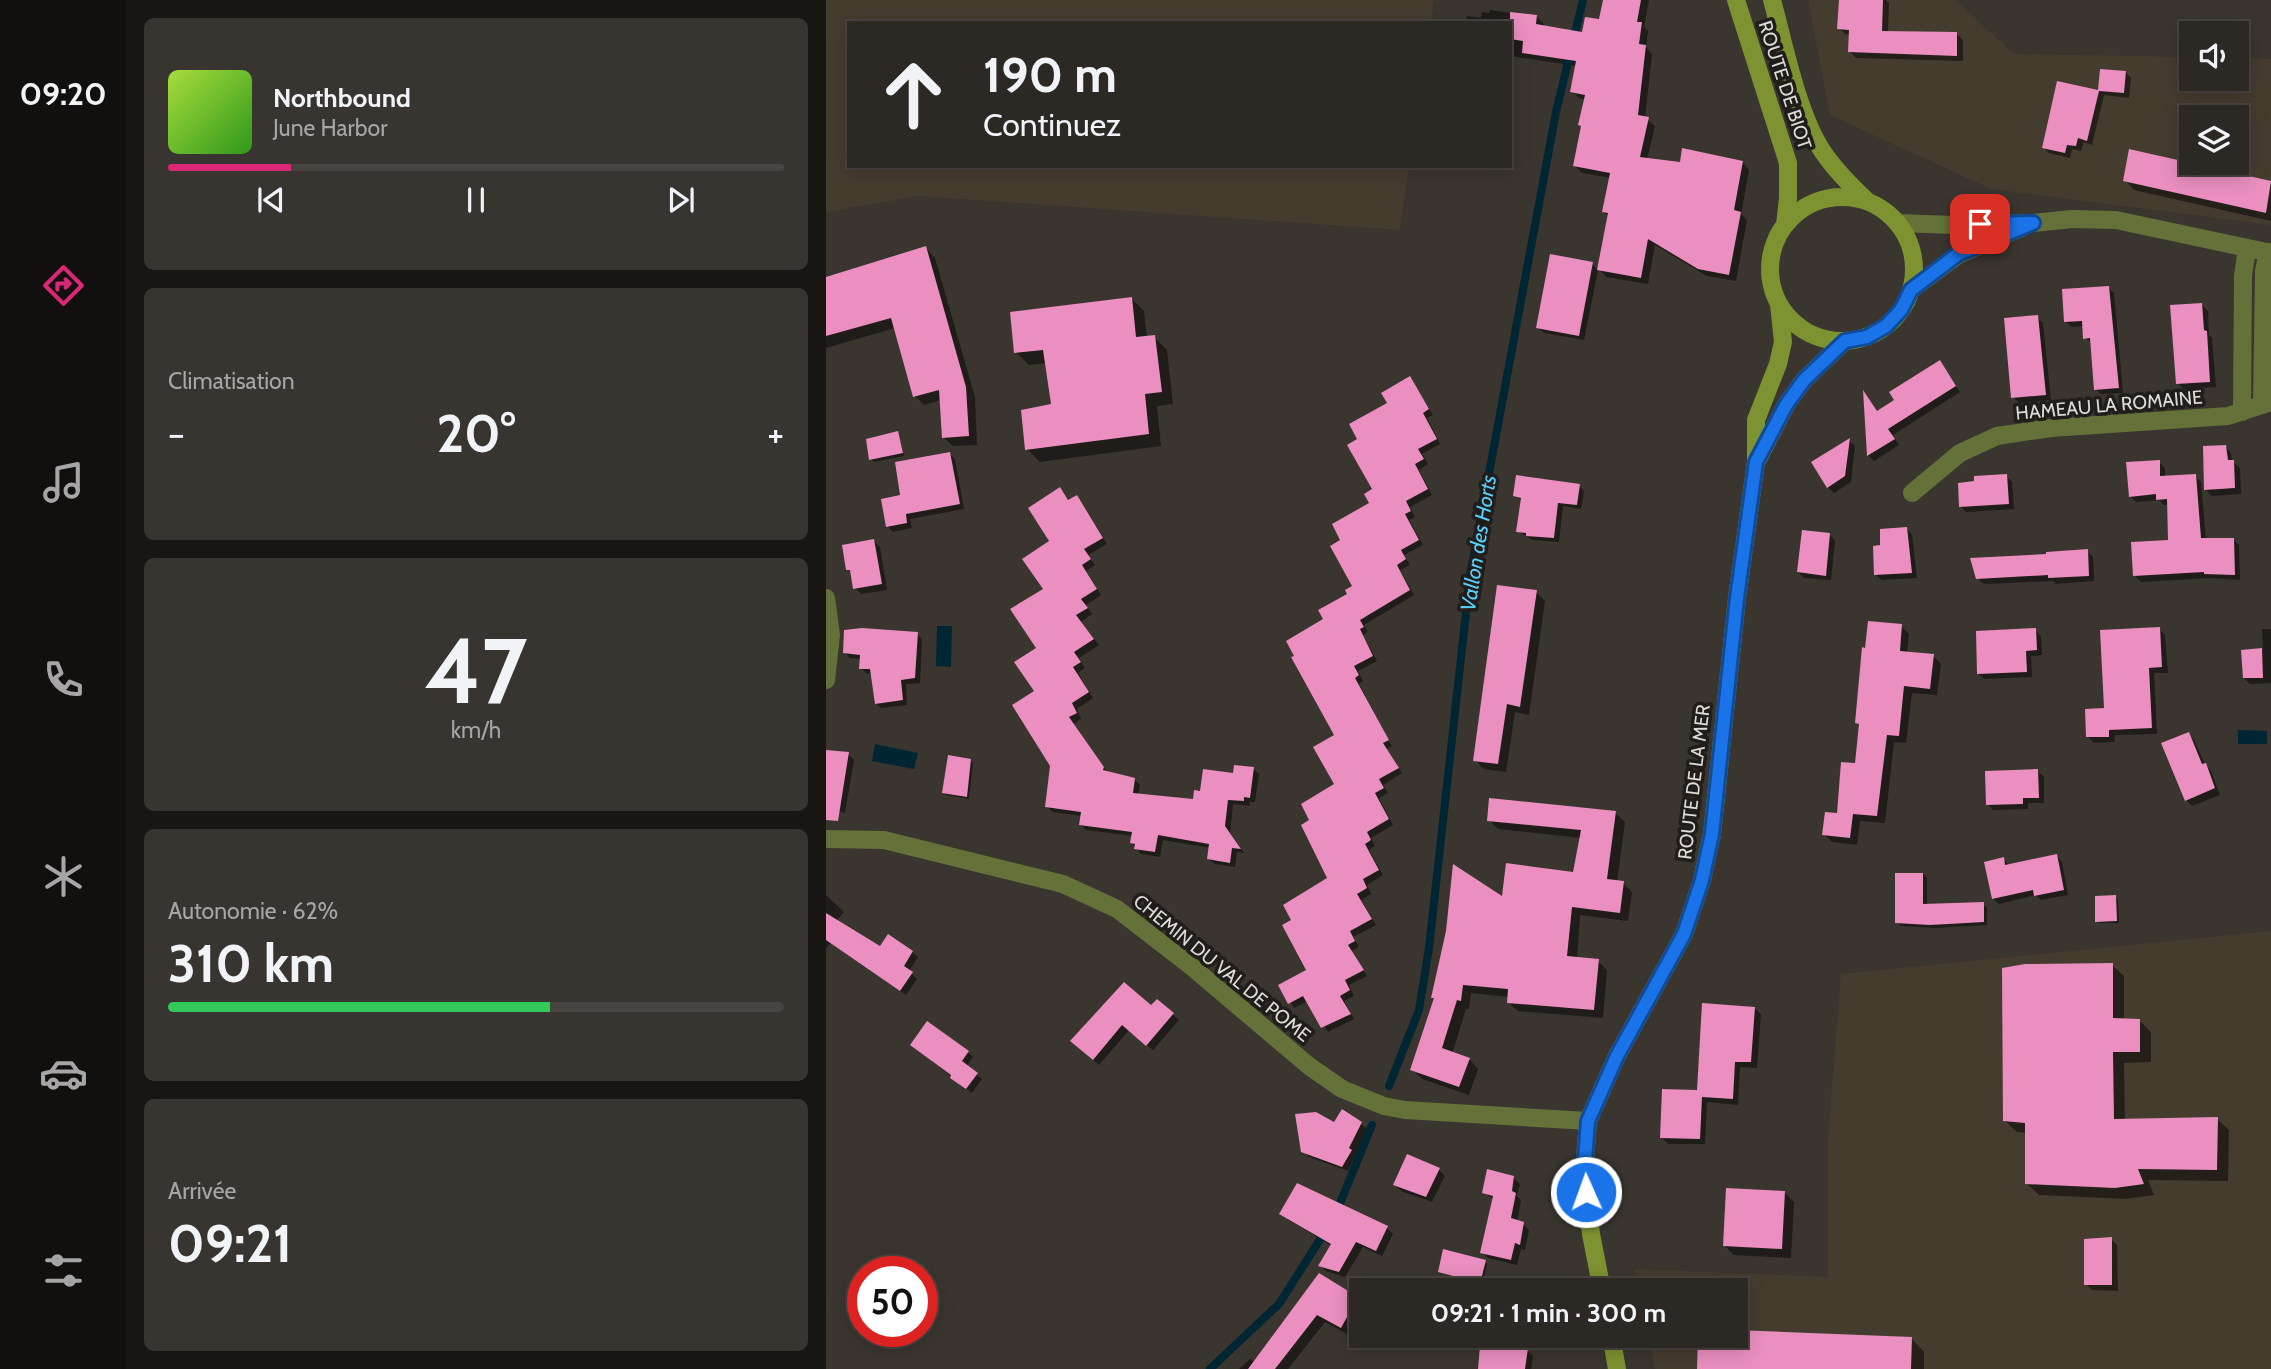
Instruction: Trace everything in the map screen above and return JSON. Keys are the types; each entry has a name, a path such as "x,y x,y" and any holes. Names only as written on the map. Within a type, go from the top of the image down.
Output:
{"main road":[{"name":"ROUTE DE BIOT","path":"1736,0 1788,163 1785,225"},
{"name":"ROUTE DE BIOT","path":"1772,0 1809,128 1841,176 1867,201"},
{"path":"1845,197 1867,201 1884,210 1898,223 1910,244 1914,267 1911,290 1901,310 1886,326 1867,337 1845,341 1825,339 1807,332 1791,320 1779,304 1771,284 1770,263 1774,243 1785,225 1801,209 1822,199 1845,197"},
{"path":"1756,462 1756,420 1778,364 1783,342 1779,304"},
{"path":"1756,462 1786,405 1804,380 1845,341"},
{"name":"ROUTE DE LA MER","path":"1600,1278 1591,1234 1584,1172 1588,1121 1617,1056 1684,934 1702,880 1712,834 1737,598 1756,462"},
{"path":"1613,1348 1617,1369"}],"street":[{"path":"1898,223 1953,225 2072,219 2116,220 2269,253"},
{"path":"1911,290 1958,254 2033,223"},
{"path":"2242,412 2243,276 2247,248"},
{"name":"HAMEAU LA ROMAINE","path":"1912,493 1960,453 1997,436 2051,428 2228,416 2267,404 2264,271 2269,253"},
{"path":"826,598 831,635 826,680"},
{"name":"CHEMIN DU VAL DE POME","path":"826,839 884,840 1063,884 1117,909 1192,967 1309,1066 1342,1089 1384,1106 1405,1110 1588,1121"}],"shaded area":[{"path":"826,0 1434,0 1431,21 847,21 847,168 1409,168 1400,230 919,196 826,212"},
{"path":"1808,0 1955,0 2014,54 2179,57 2179,91 2249,91 2249,58 2271,59 2271,225 1991,189 1830,115"},
{"path":"2271,931 2271,1369 1655,1369 1651,1348 1748,1348 1748,1278 1636,1278 1634,1269 1828,1277 1828,1140 1841,974"}],"water":[{"path":"937,626 952,626 951,667 936,666"},
{"path":"2238,730 2267,731 2267,744 2238,744"},
{"path":"875,744 918,753 914,769 872,761"}],"building":[{"path":"1603,0 1641,0 1637,22 1642,22 1639,44 1646,45 1638,115 1649,117 1640,157 1680,162 1682,148 1743,161 1734,210 1741,212 1729,275 1698,269 1648,239 1641,278 1597,270 1608,213 1602,212 1610,173 1573,166 1585,95 1570,92 1576,61 1522,53 1523,41 1512,39 1510,12 1537,15 1536,24 1582,32 1585,17 1599,19"},
{"path":"1839,0 1883,0 1882,31 1957,32 1957,56 1848,52 1849,30 1837,29"},
{"path":"2100,69 2126,71 2124,93 2099,91 2087,141 2078,138 2076,146 2067,145 2065,153 2042,148 2057,81 2098,90"},
{"path":"2129,149 2179,160 2179,175 2244,175 2271,181 2266,213 2123,181"},
{"path":"926,246 966,387 969,436 942,438 939,390 913,397 891,318 826,336 826,277"},
{"path":"1550,254 1593,262 1579,336 1536,328"},
{"path":"2109,286 2119,388 2094,390 2090,338 2083,339 2082,321 2064,322 2062,289"},
{"path":"1132,297 1136,337 1155,335 1162,392 1145,394 1149,434 1025,450 1021,410 1051,404 1043,350 1014,353 1010,312"},
{"path":"2202,303 2204,330 2207,331 2210,382 2176,384 2170,305"},
{"path":"2038,315 2046,395 2011,398 2004,318"},
{"path":"1940,360 1956,386 1888,429 1895,439 1867,456 1863,390 1877,411 1894,400 1889,392"},
{"path":"1410,376 1429,409 1423,413 1437,439 1418,449 1424,459 1415,464 1428,489 1406,501 1411,511 1405,514 1419,540 1401,550 1406,559 1397,565 1410,590 1360,620 1364,627 1360,629 1373,656 1354,666 1359,675 1355,678 1389,740 1383,743 1399,768 1379,779 1384,788 1375,793 1389,819 1367,832 1371,840 1365,844 1379,870 1363,879 1367,888 1357,894 1372,919 1350,931 1355,941 1348,945 1364,970 1345,980 1350,990 1340,996 1351,1014 1321,1028 1303,996 1288,1004 1278,985 1306,970 1282,925 1291,920 1283,905 1327,878 1301,825 1309,820 1301,804 1334,784 1313,747 1334,735 1291,657 1294,656 1286,641 1323,619 1318,610 1347,594 1345,590 1352,586 1330,546 1340,540 1332,524 1369,503 1364,494 1372,489 1347,445 1357,439 1349,424 1387,403 1381,393"},
{"path":"898,431 903,453 869,460 866,439"},
{"path":"1850,438 1845,476 1827,488 1811,462"},
{"path":"2226,445 2228,460 2234,460 2235,488 2204,490 2203,446"},
{"path":"950,452 960,504 906,514 907,523 886,527 881,499 900,495 895,462"},
{"path":"2160,460 2160,476 2196,474 2201,538 2234,538 2235,575 2204,572 2133,576 2131,542 2168,540 2167,499 2156,500 2156,494 2129,497 2126,462"},
{"path":"2007,474 2009,504 1959,507 1958,483 1974,481 1974,476"},
{"path":"1516,475 1580,484 1577,505 1558,503 1554,538 1526,536 1526,533 1516,532 1521,498 1513,496"},
{"path":"1060,487 1068,500 1077,495 1103,538 1084,549 1091,559 1082,565 1097,589 1081,599 1088,608 1076,615 1094,639 1074,652 1081,662 1073,667 1089,692 1072,703 1077,713 1069,717 1104,767 1103,770 1135,778 1133,793 1193,799 1194,790 1200,791 1203,769 1233,773 1234,765 1254,767 1250,798 1244,797 1244,801 1228,800 1225,826 1241,849 1232,848 1230,863 1207,859 1209,844 1158,835 1155,852 1134,849 1135,844 1130,843 1132,832 1079,825 1081,812 1045,807 1050,766 1012,705 1034,691 1014,662 1036,648 1010,609 1043,589 1022,559 1049,541 1028,508"},
{"path":"1907,527 1912,573 1874,575 1873,546 1880,545 1880,529"},
{"path":"1802,530 1830,533 1826,576 1797,572"},
{"path":"874,539 882,584 853,589 850,570 846,570 842,545"},
{"path":"2088,549 2089,576 1976,579 1970,558 2046,554"},
{"path":"1497,585 1537,590 1520,707 1507,704 1498,764 1473,761"},
{"path":"1868,621 1902,624 1900,651 1934,654 1930,689 1904,686 1899,736 1887,735 1877,816 1853,814 1850,838 1822,835 1825,812 1837,813 1841,762 1855,763 1859,724 1855,723 1862,647 1865,648"},
{"path":"2160,627 2162,667 2149,668 2152,728 2109,730 2109,737 2086,737 2085,709 2104,708 2100,630"},
{"path":"862,628 918,632 915,678 901,680 903,700 875,704 870,669 859,669 860,655 843,653 844,630"},
{"path":"2036,628 2037,650 2026,651 2027,672 1977,674 1976,631"},
{"path":"2262,648 2263,678 2243,678 2241,650"},
{"path":"2189,732 2202,764 2206,763 2215,788 2185,801 2161,743"},
{"path":"826,750 849,752 838,821 826,820"},
{"path":"948,755 971,759 967,797 942,793"},
{"path":"2038,769 2039,798 2023,798 2023,804 1986,805 1985,771"},
{"path":"1489,798 1616,811 1607,879 1624,881 1620,913 1572,907 1567,956 1599,959 1594,1010 1507,1003 1508,989 1463,985 1461,1001 1457,1000 1442,1048 1470,1058 1459,1087 1410,1070 1434,998 1431,998 1446,931 1453,864 1502,896 1506,863 1573,872 1581,830 1487,821"},
{"path":"2057,854 2064,890 2034,896 2033,890 1992,899 1984,862 2004,857 2005,865"},
{"path":"1895,873 1923,873 1923,904 1984,902 1984,922 1930,925 1895,923"},
{"path":"2116,895 2117,921 2095,922 2095,896"},
{"path":"826,913 880,946 888,934 913,951 904,966 913,972 900,991 826,940"},
{"path":"2113,963 2113,1018 2140,1019 2140,1052 2113,1052 2114,1119 2218,1117 2217,1170 2138,1169 2144,1184 2115,1188 2025,1184 2025,1123 2003,1121 2002,968 2025,964"},
{"path":"1124,982 1151,1005 1157,999 1174,1013 1146,1046 1122,1025 1093,1060 1070,1041"},
{"path":"1702,1003 1755,1007 1751,1062 1735,1062 1733,1099 1702,1097 1700,1139 1660,1138 1662,1089 1697,1090"},
{"path":"927,1021 969,1051 962,1061 978,1073 966,1089 910,1045"},
{"path":"1342,1109 1362,1122 1349,1148 1352,1150 1342,1167 1301,1152 1295,1114 1316,1112 1334,1122"},
{"path":"1407,1154 1440,1168 1426,1197 1393,1185"},
{"path":"1487,1169 1514,1176 1512,1191 1516,1193 1511,1218 1524,1222 1520,1245 1515,1243 1511,1260 1480,1253 1493,1196 1482,1193"},
{"path":"1297,1183 1388,1226 1376,1251 1356,1242 1339,1272 1318,1266 1331,1244 1279,1214"},
{"path":"1726,1188 1785,1191 1782,1249 1723,1246"},
{"path":"2112,1237 2112,1285 2084,1285 2084,1239"},
{"path":"1443,1249 1486,1260 1482,1278 1457,1278 1438,1272"},
{"path":"1319,1273 1349,1291 1349,1313 1341,1328 1317,1315 1275,1369 1248,1369"},
{"path":"1748,1330 1912,1337 1911,1369 1697,1369 1698,1348 1748,1348"},
{"path":"1480,1348 1528,1348 1525,1369 1478,1369"}],"waterway":[{"name":"Vallon des Horts","path":"1389,1086 1419,1010 1429,948 1470,576 1556,112 1583,0"},
{"name":"Vallon des Horts","path":"1336,1213 1372,1125"},
{"name":"Vallon des Horts","path":"1210,1369 1279,1304 1326,1230"}],"route":[{"path":"1586,1192 1584,1172 1588,1121 1617,1056 1684,934 1702,880 1712,834 1737,598 1756,462 1786,405 1804,380 1845,341 1867,337 1886,326 1901,310 1911,290 1958,254 2033,223 1980,224"}]}
